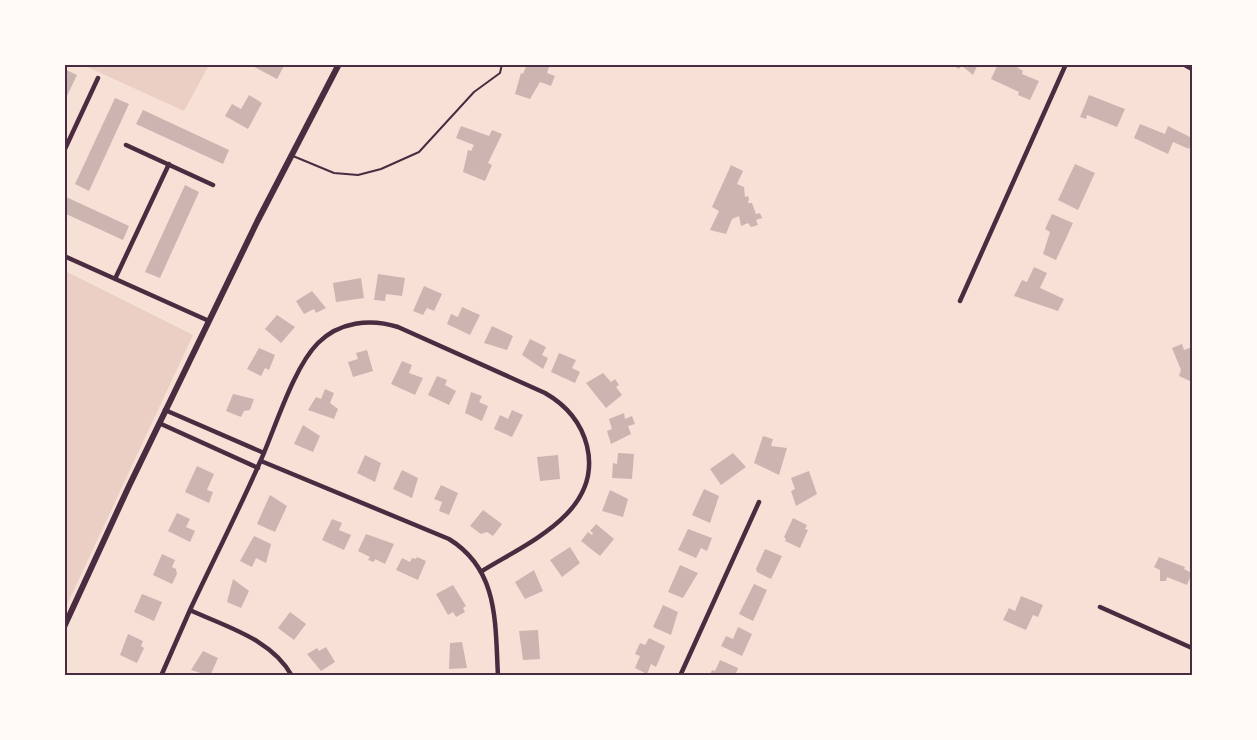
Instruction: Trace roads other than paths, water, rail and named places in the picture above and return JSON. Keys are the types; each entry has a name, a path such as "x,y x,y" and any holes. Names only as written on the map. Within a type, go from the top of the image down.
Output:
{"street":[{"path":"64,627 165,410 291,155 339,64"},
{"path":"960,301 1066,64"},
{"path":"1183,64 1192,69"},
{"path":"64,151 99,78"},
{"path":"126,145 213,185"},
{"path":"115,279 169,164"},
{"path":"64,256 209,321"},
{"path":"161,675 258,468 307,356 327,336 353,324 380,323 398,327 545,393 566,408 583,433 589,463 584,488 578,501 561,521 482,571"},
{"path":"165,410 264,453"},
{"path":"159,423 258,468"},
{"path":"261,461 449,539 467,552 482,571 495,608 498,675"},
{"path":"680,675 759,502"},
{"path":"1100,607 1192,648"},
{"path":"190,610 260,643 281,659 292,675"}],"lane":[{"path":"291,155 334,173 358,175 381,169 419,152 474,92 500,73 502,64"}]}
